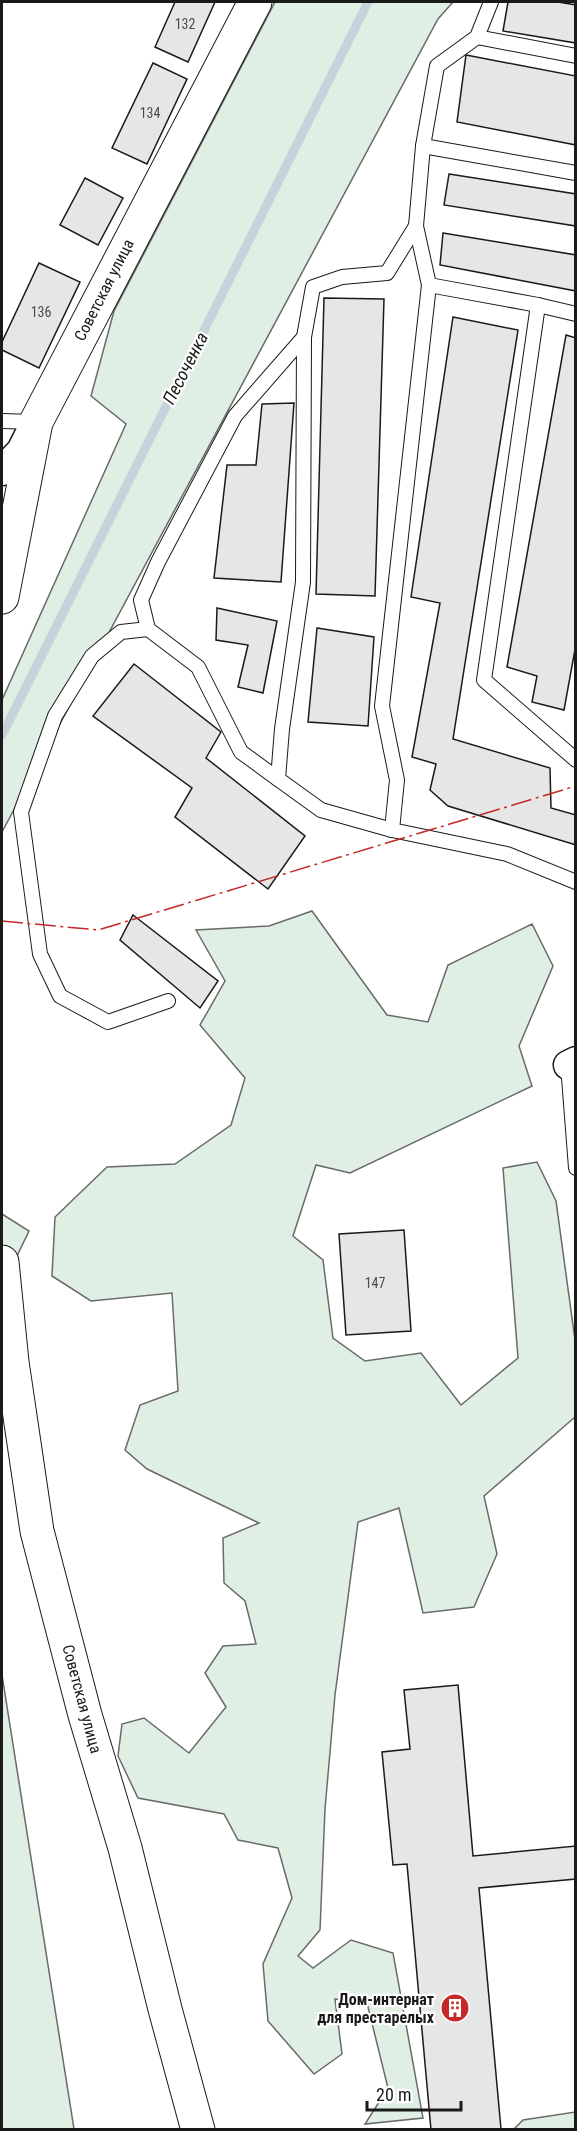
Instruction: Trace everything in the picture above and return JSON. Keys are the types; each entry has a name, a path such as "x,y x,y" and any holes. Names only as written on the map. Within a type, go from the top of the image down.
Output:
{"street":[{"name":"Советская улица","path":"2,597 36,422 255,2"},
{"path":"2,471 21,451 36,422"},
{"name":"Советская улица","path":"2,1262 12,1362 37,1531 85,1715 125,1848 198,2130"}],"lane":[{"path":"392,830 397,780 382,706 429,285 416,226 423,146 436,66 477,37 492,2"},
{"path":"477,37 576,57"},
{"path":"423,146 576,173"},
{"path":"278,779 282,729 303,582 304,337 313,287 342,277 387,273 416,226"},
{"path":"429,285 576,314"},
{"path":"538,305 484,680 576,760"},
{"path":"304,337 235,416 158,561 141,600 148,629 198,667 241,752 321,810 392,830 507,854 576,882"},
{"path":"2,421 36,422"},
{"path":"148,629 121,632 92,656 55,716 21,812 40,954 60,996 108,1022 168,1001"},
{"path":"572,1063 576,1168"}],"green space":[{"path":"275,2 453,2 438,19 2,832 2,700 126,424 91,396 114,311"},
{"path":"312,911 387,1015 428,1022 448,965 532,924 553,966 519,1046 532,1086 350,1173 316,1165 293,1236 323,1260 333,1338 365,1361 421,1353 461,1405 518,1358 503,1168 537,1162 556,1201 575,1340 575,1417 484,1496 497,1554 474,1607 423,1613 399,1508 358,1522 335,1695 325,1809 320,1930 298,1956 313,1968 351,1940 393,1953 423,2118 365,2124 388,2088 367,2003 335,1999 342,2054 314,2074 268,2021 263,1964 292,1898 278,1848 238,1840 224,1814 138,1798 118,1756 122,1724 144,1718 189,1753 226,1707 205,1673 223,1646 256,1644 245,1601 224,1583 223,1538 259,1523 147,1469 125,1450 140,1405 178,1391 172,1293 91,1301 52,1276 55,1217 107,1167 175,1164 231,1125 245,1078 200,1025 225,981 196,930 269,926"},
{"path":"2,1214 29,1231 2,1287"},
{"path":"2,1675 74,2129 2,2129"},
{"path":"575,2112 575,2129 514,2129 523,2120"}],"building":[{"path":"175,2 215,2 188,62 155,47"},
{"path":"508,2 558,2 576,5 576,43 503,31"},
{"path":"466,55 576,76 576,145 457,122"},
{"path":"153,63 187,79 147,164 112,148"},
{"path":"449,174 576,194 576,226 444,205"},
{"path":"85,178 123,198 98,245 60,225"},
{"path":"443,233 576,255 576,291 440,265"},
{"path":"39,263 80,282 39,368 2,350 2,342"},
{"path":"324,298 384,299 375,596 316,594"},
{"path":"453,317 518,330 453,739 550,768 551,808 576,815 576,845 448,806 430,790 436,764 412,757 440,603 411,597"},
{"path":"566,335 576,338 576,644 564,710 532,702 537,676 507,667"},
{"path":"294,403 281,582 214,578 227,465 256,465 262,404"},
{"path":"217,608 277,621 263,693 238,687 248,645 216,640"},
{"path":"317,628 374,637 368,726 308,722"},
{"path":"134,664 221,732 206,758 305,836 268,889 175,817 192,788 93,716"},
{"path":"133,915 218,981 200,1008 120,940"},
{"path":"404,1230 411,1331 346,1335 339,1234"},
{"name":"Дом-интернат для престарелых","path":"458,1685 473,1856 576,1846 576,1879 479,1888 501,2129 494,2130 431,2130 407,1864 393,1865 382,1752 410,1749 404,1690"}],"waterway":[{"name":"Песоченка","path":"2,735 368,2"}],"power":[{"path":"2,921 98,930 576,786"}],"place":[{"name":"Дом-интернат для престарелых","path":"455,2008"}]}
